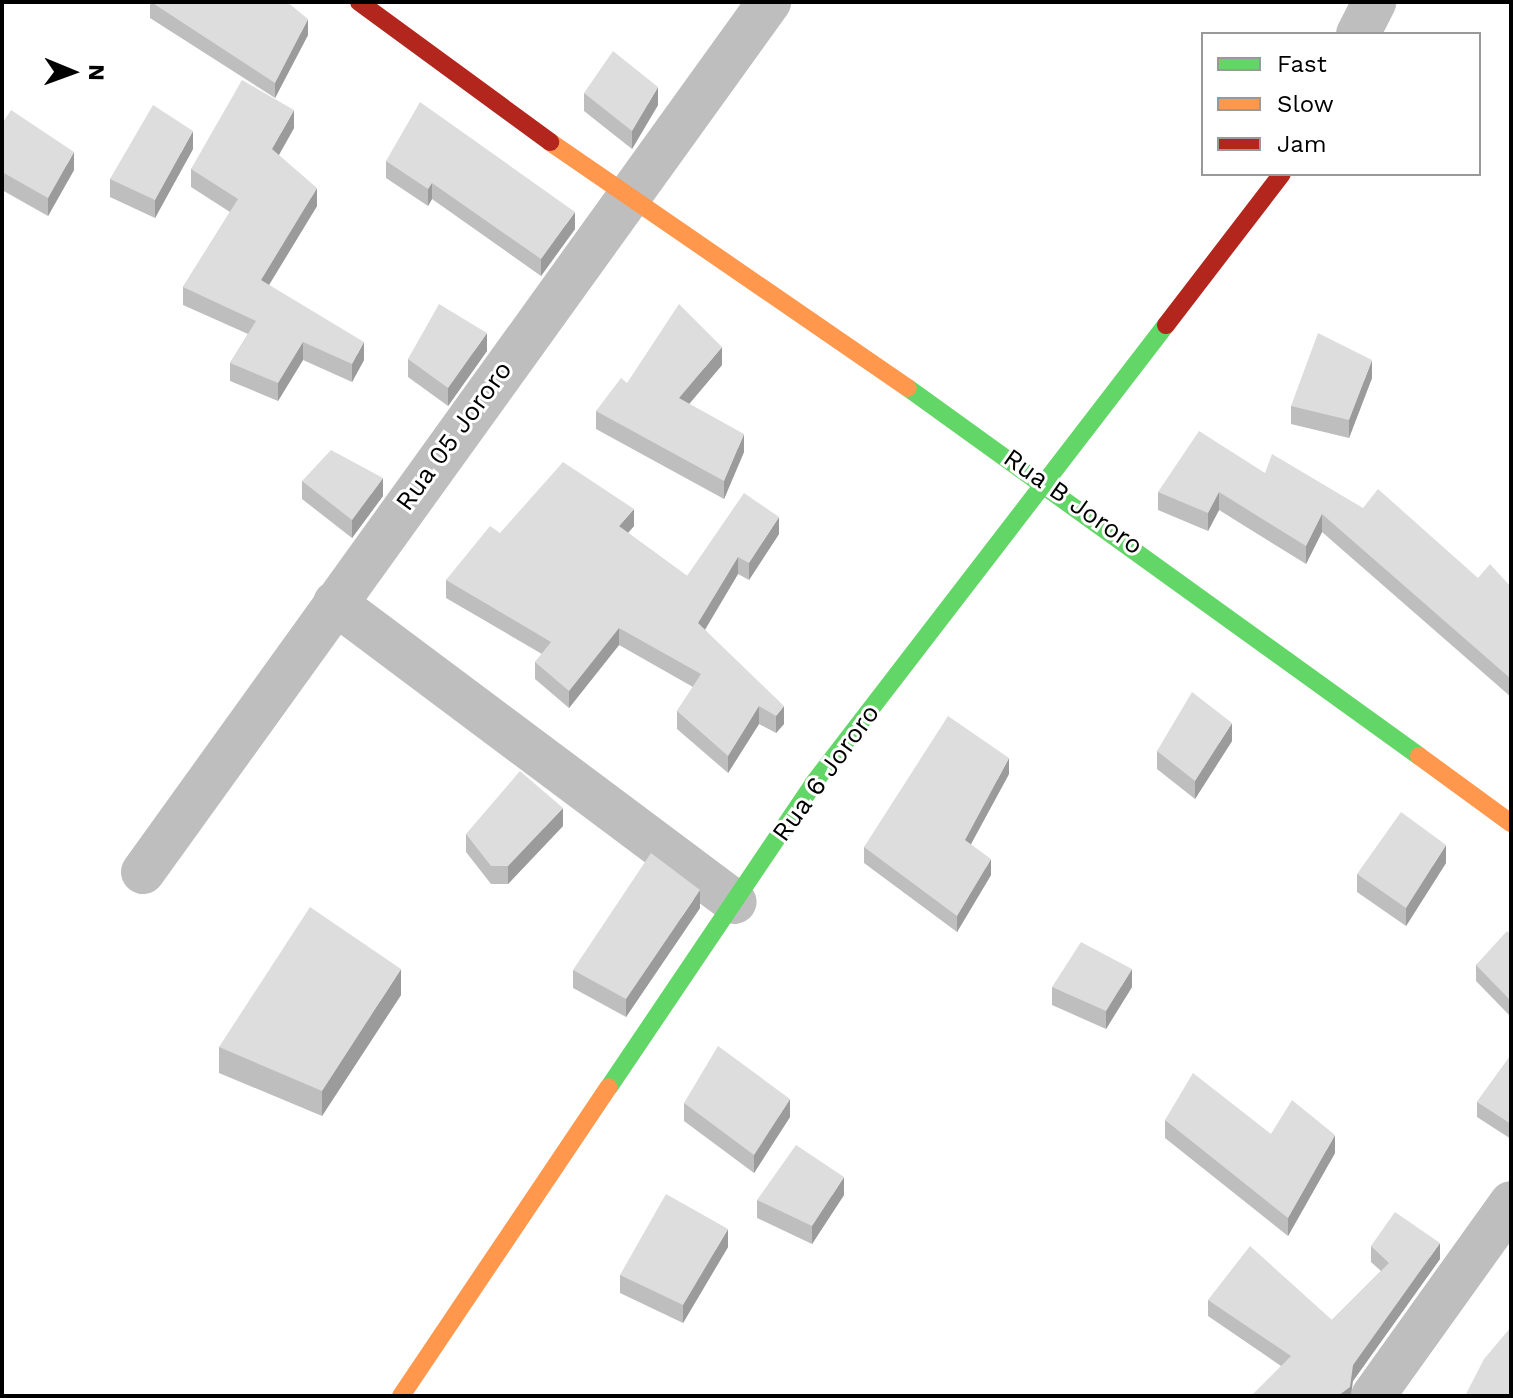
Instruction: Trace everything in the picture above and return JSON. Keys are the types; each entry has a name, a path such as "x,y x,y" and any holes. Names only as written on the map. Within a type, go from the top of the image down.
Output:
{"street":[{"name":"Rua B Jororo","path":"359,2 624,197 1051,484 1511,823"},
{"name":"Rua 05 Jororo","path":"143,872 624,197 769,2"},
{"path":"1359,32 1374,2"},
{"name":"Rua 6 Jororo","path":"401,1396 813,784 1051,484 1281,176"},
{"path":"335,603 734,902"},
{"path":"1373,1396 1511,1203"}],"building":[{"path":"151,2 287,2 308,19 275,83"},
{"path":"613,51 658,87 632,131 584,93"},
{"path":"242,80 294,110 272,149 317,188 261,280 364,342 352,364 303,342 278,383 230,363 256,321 183,287 238,199 191,169"},
{"path":"420,102 575,212 541,259 432,183 428,189 386,161"},
{"path":"153,105 193,131 155,200 110,179"},
{"path":"11,110 74,152 48,198 2,172 2,124"},
{"path":"439,304 487,333 448,388 408,359"},
{"path":"679,304 722,347 679,398 744,434 724,481 596,411 621,378 627,383"},
{"path":"1318,333 1372,360 1349,420 1291,406"},
{"path":"1199,431 1265,473 1272,454 1363,508 1378,489 1478,578 1490,564 1511,587 1511,679 1322,514 1306,546 1219,492 1208,513 1158,492"},
{"path":"331,450 383,478 352,520 302,481"},
{"path":"563,462 634,509 619,526 687,576 744,493 779,517 749,563 738,557 698,623 784,706 776,716 759,706 728,756 677,711 701,674 619,628 569,691 535,662 551,642 446,580 490,526 500,533"},
{"path":"1192,692 1232,723 1195,781 1157,751"},
{"path":"948,716 1009,758 965,840 991,859 957,916 864,847"},
{"path":"520,771 563,808 508,866 491,866 466,834"},
{"path":"1401,812 1446,845 1406,908 1357,874"},
{"path":"651,853 700,890 626,999 573,970"},
{"path":"310,907 401,969 322,1091 219,1047"},
{"path":"1507,931 1511,935 1511,1001 1476,965"},
{"path":"1081,942 1132,969 1106,1011 1052,987"},
{"path":"718,1046 790,1099 754,1155 684,1103"},
{"path":"1511,1055 1511,1124 1477,1102"},
{"path":"1193,1073 1271,1134 1292,1100 1335,1135 1288,1218 1165,1120"},
{"path":"796,1145 844,1177 812,1226 757,1200"},
{"path":"666,1194 728,1229 683,1305 620,1275"},
{"path":"1395,1212 1440,1243 1353,1365 1350,1387 1338,1396 1251,1396 1291,1356 1208,1300 1250,1246 1332,1320 1389,1263 1371,1246"},
{"path":"1511,1327 1511,1396 1465,1396 1484,1359"}],"traffic: fast":[{"path":"609,1087 813,784 1166,325"},
{"path":"908,388 1419,756"}],"traffic: slow":[{"path":"550,142 908,388"},
{"path":"1419,756 1511,823"},
{"path":"401,1396 609,1087"}],"traffic: jam":[{"path":"359,2 550,142"},
{"path":"1166,325 1280,176"}]}
